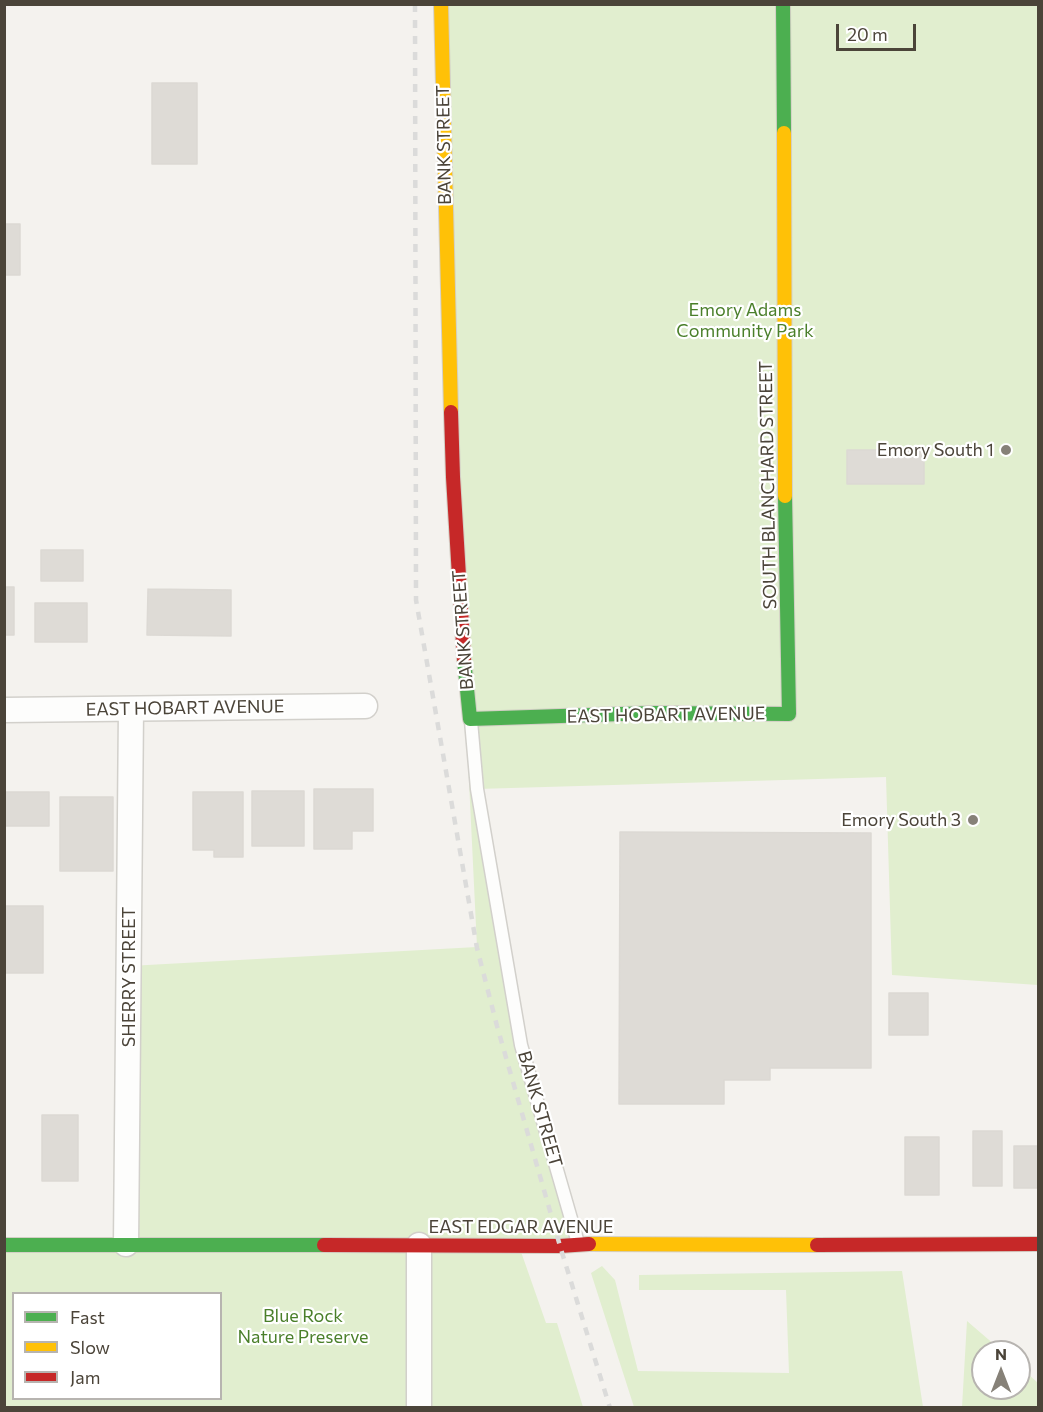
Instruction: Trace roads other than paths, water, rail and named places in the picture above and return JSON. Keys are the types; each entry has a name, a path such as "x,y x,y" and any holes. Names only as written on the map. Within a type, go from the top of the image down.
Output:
{"street":[{"name":"BANK STREET","path":"441,4 447,337 462,636 470,718"},
{"name":"SOUTH BLANCHARD STREET","path":"783,4 785,470 789,714"},
{"name":"EAST HOBART AVENUE","path":"4,710 365,706"},
{"name":"SHERRY STREET","path":"126,1244 131,709"},
{"name":"EAST HOBART AVENUE","path":"470,718 652,713 789,714"},
{"name":"EAST EDGAR AVENUE","path":"4,1245 1038,1244"},
{"path":"419,1245 419,1407"}],"lane":[{"name":"BANK STREET","path":"470,718 477,789 521,1045 578,1244"}],"railway":[{"path":"415,4 416,600 477,948 560,1246 610,1408"}],"place":[{"name":"Emory South 1","path":"1006,450"},
{"name":"Emory South 3","path":"973,820"}],"park label":[{"name":"Emory Adams Community Park","path":"745,320"},
{"name":"Blue Rock Nature Preserve","path":"303,1326"}]}
